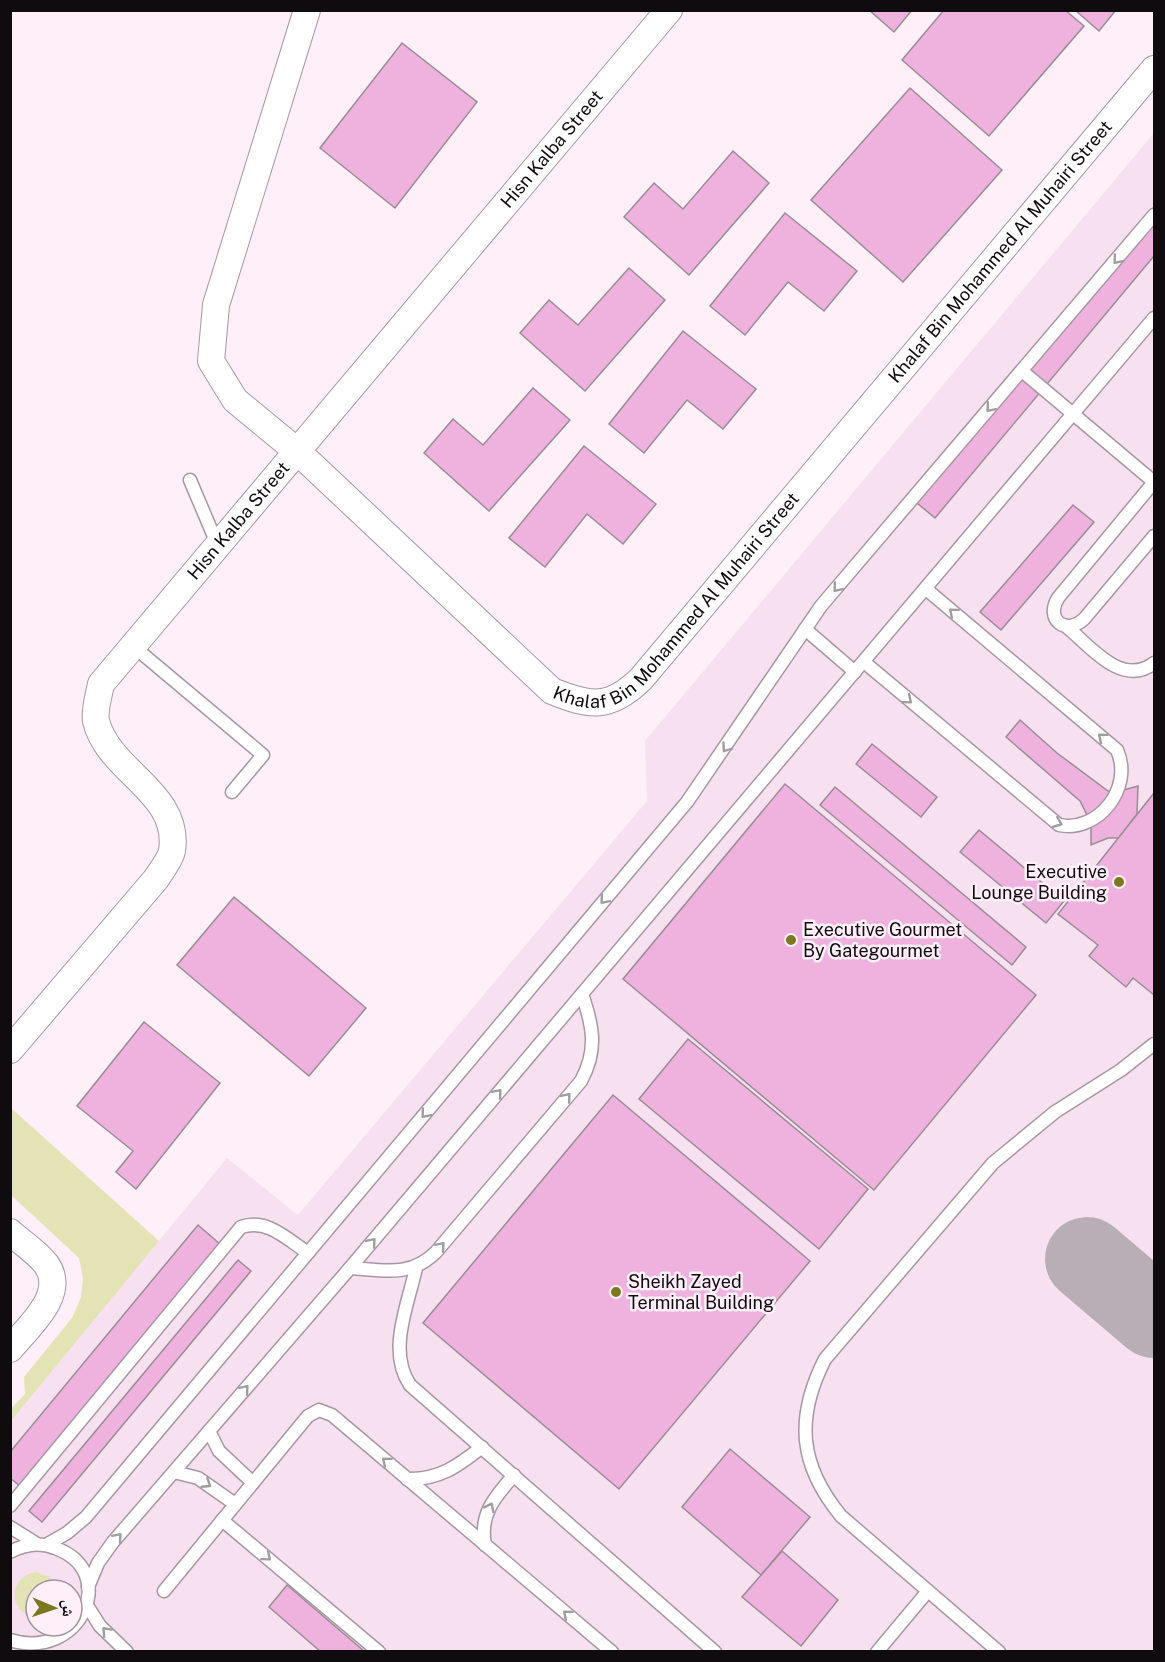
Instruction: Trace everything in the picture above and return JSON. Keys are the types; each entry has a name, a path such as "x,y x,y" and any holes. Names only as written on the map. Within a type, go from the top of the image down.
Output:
{"street":[{"name":"Khalaf Bin Mohammed Al Muhairi Street","path":"308,10 216,305 211,361 236,400 298,452 552,691 579,702 606,703 626,693 641,679 1155,69"},
{"name":"Hisn Kalba Street","path":"10,1050 156,879 172,853 172,825 162,803 120,764 104,744 95,718 101,684 669,10"},
{"path":"10,1232 46,1264 52,1281 50,1299 10,1349"}],"lane":[{"path":"10,1552 41,1545 68,1533 86,1517 687,802 738,732 821,606 1155,215"},
{"path":"88,1587 105,1552 350,1268 1155,318"},
{"path":"1022,371 1154,482 1053,606 1054,615 1059,623 1114,666 1146,670 1155,663"},
{"path":"190,480 218,546"},
{"path":"1067,627 1077,626 1084,619 1155,536"},
{"path":"864,662 1059,825 1071,828 1084,825 1110,802 1120,788 1123,769 1116,750 926,589"},
{"path":"805,629 855,672"},
{"path":"133,646 263,755 232,792"},
{"path":"350,1268 404,1271 416,1268 436,1252 581,1081 589,1067 593,1037 582,994"},
{"path":"991,1649 841,1516 825,1498 814,1476 807,1453 805,1428 807,1404 814,1381 825,1359 993,1163 1055,1112 1121,1070 1155,1044"},
{"path":"10,1506 241,1227 252,1223 263,1224 308,1253"},
{"path":"416,1268 398,1352 404,1375 411,1385 715,1652"},
{"path":"164,1591 308,1416 319,1410 332,1415 612,1652"},
{"path":"209,1431 219,1451 253,1483"},
{"path":"407,1479 427,1478 447,1473 482,1447"},
{"path":"174,1472 198,1478 235,1504"},
{"path":"485,1545 484,1521 487,1510 514,1475"},
{"path":"222,1520 379,1652"},
{"path":"10,1527 41,1545 69,1555 85,1575 88,1587 88,1607 74,1633 54,1649 33,1650 10,1640"},
{"path":"877,1652 928,1591"},
{"path":"88,1607 100,1626 128,1652"}],"shaded area":[{"path":"1154,133 1154,1651 11,1652 11,1421 227,1158 298,1215 647,801 645,741"}],"green space":[{"path":"11,1108 159,1241 11,1421 11,1409 25,1394 24,1377 72,1318 81,1297 83,1278 79,1258 11,1195"},
{"path":"36,1572 51,1578 24,1578 24,1612 16,1602 15,1595 20,1580 27,1575"}],"building":[{"path":"869,10 912,10 894,32"},
{"path":"944,10 1065,10 1084,26 989,136 902,60"},
{"path":"1075,10 1116,10 1099,31"},
{"path":"402,43 477,102 395,208 320,148"},
{"path":"910,88 1002,170 903,282 811,200"},
{"path":"733,151 769,183 689,275 624,217 654,183 683,209"},
{"path":"1154,207 1154,256 935,518 911,498"},
{"path":"785,213 857,271 824,311 788,282 745,335 710,306"},
{"path":"629,268 665,300 585,391 520,333 549,300 578,325"},
{"path":"683,331 756,389 723,429 687,400 644,453 609,424"},
{"path":"533,388 570,420 489,511 424,453 453,419 483,445"},
{"path":"584,446 656,504 623,544 587,514 545,567 509,538"},
{"path":"1073,505 1094,522 1001,630 980,612"},
{"path":"1020,720 1057,753 1108,791 1116,792 1138,786 1137,814 1119,838 1108,838 1091,845 1091,823 1080,801 1006,737"},
{"path":"872,744 937,797 921,817 856,764"},
{"path":"785,784 1036,995 874,1190 623,979"},
{"path":"835,787 1026,947 1012,965 820,805"},
{"name":"Executive Lounge Building","path":"1154,793 1154,995 1133,978 1126,987 1089,956 1098,945 1058,914"},
{"path":"979,830 1064,901 1046,923 960,852"},
{"path":"234,897 366,1008 309,1076 177,965"},
{"path":"144,1022 220,1083 136,1189 116,1172 133,1151 77,1106"},
{"path":"688,1039 868,1189 819,1249 639,1099"},
{"name":"Sheikh Zayed Terminal Building","path":"613,1095 810,1261 619,1489 423,1323"},
{"path":"198,1225 220,1244 20,1486 10,1478 10,1452"},
{"path":"238,1260 251,1271 42,1522 29,1511"},
{"path":"730,1449 810,1517 761,1575 682,1507"},
{"path":"782,1551 838,1600 801,1646 742,1597"},
{"path":"287,1585 365,1652 321,1652 269,1607"}],"taxiway":[{"path":"1087,1259 1154,1316"}],"place":[{"name":"Executive Lounge Building","path":"1119,882"},
{"name":"Executive Gourmet By Gategourmet","path":"791,940"},
{"name":"Sheikh Zayed Terminal Building","path":"616,1292"}]}
